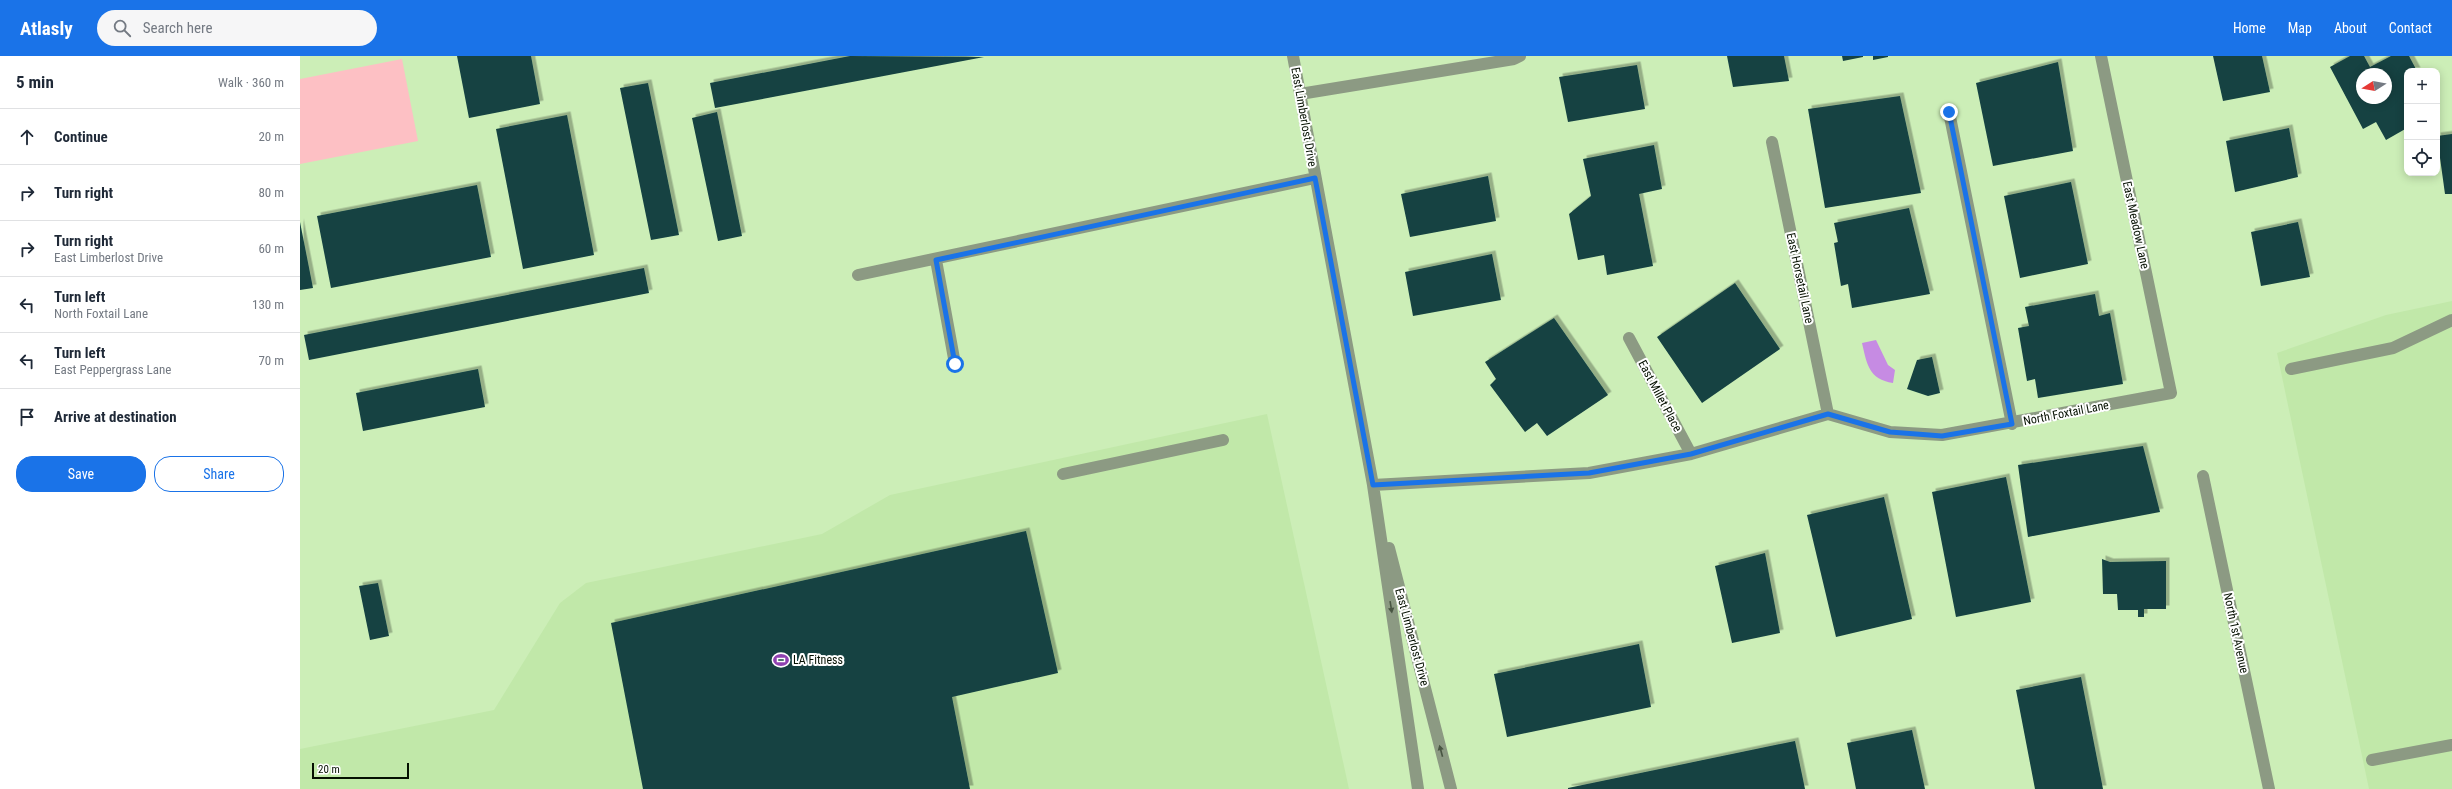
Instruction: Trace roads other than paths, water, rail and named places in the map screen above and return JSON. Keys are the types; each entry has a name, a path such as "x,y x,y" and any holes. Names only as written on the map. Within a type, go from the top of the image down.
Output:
{"street":[{"name":"East Limberlost Drive","path":"1293,56 1373,485 1418,789"},
{"path":"1300,94 1514,59 1520,56"},
{"name":"East Meadow Lane","path":"2101,56 2171,393"},
{"path":"1949,112 2012,424"},
{"name":"East Horsetail Lane","path":"1772,142 1828,414"},
{"path":"858,275 936,260 1315,178"},
{"path":"936,260 955,364"},
{"path":"2291,369 2393,348 2452,320"},
{"name":"East Millet Place","path":"1629,338 1691,454"},
{"name":"North Foxtail Lane","path":"1828,414 1890,432 1942,436 2171,393"},
{"path":"1373,485 1589,473 1691,454 1828,414"},
{"path":"1063,474 1223,440"},
{"name":"North 1st Avenue","path":"2203,476 2269,789"},
{"name":"East Limberlost Drive","path":"1373,485 1451,789"},
{"path":"2372,760 2452,744"}],"place":[{"name":"LA Fitness","path":"781,660"}]}
